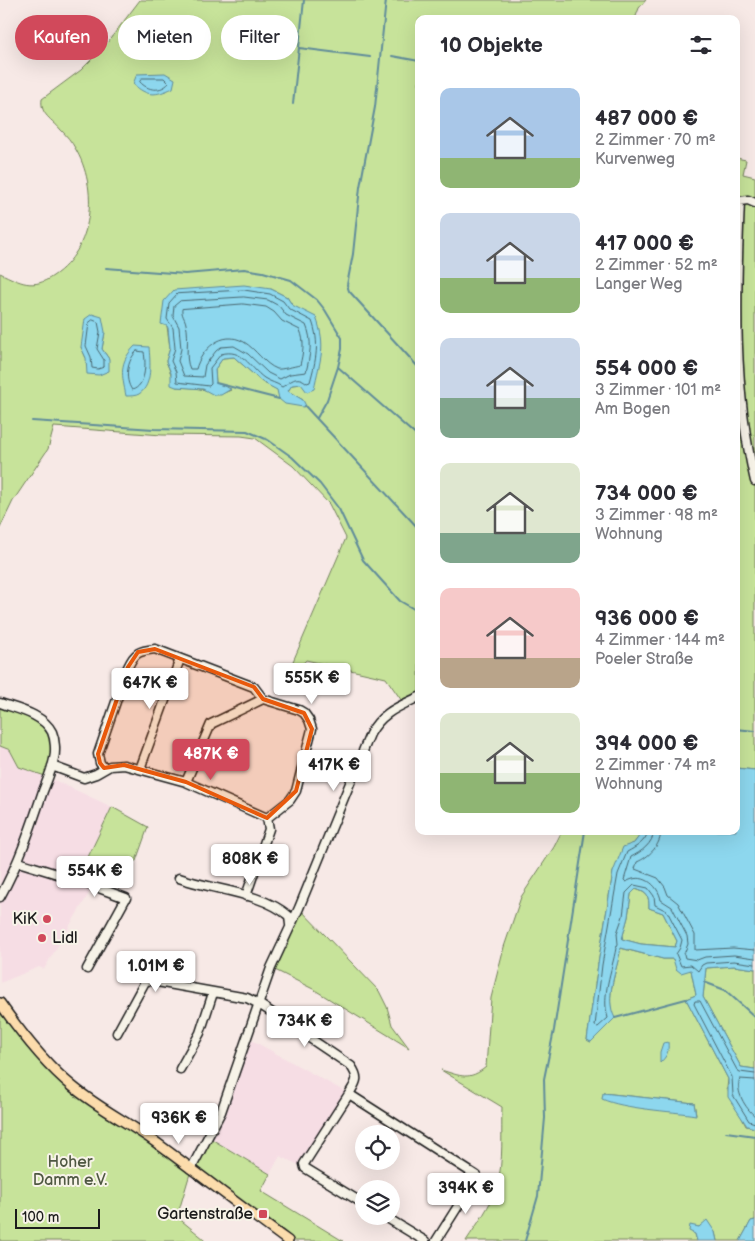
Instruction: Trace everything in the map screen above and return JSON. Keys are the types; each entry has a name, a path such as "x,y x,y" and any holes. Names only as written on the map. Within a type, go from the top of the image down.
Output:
{"main road":[{"path":"0,1003 19,1030 45,1060 72,1086 152,1140 288,1241"}],"street":[{"path":"740,201 748,200 755,203"},
{"path":"740,371 744,414 755,481"},
{"path":"104,768 100,763 98,754 128,667 138,652 155,649 254,687 263,698 299,710 309,720 312,729 296,791 290,800 267,818"},
{"path":"140,769 180,659"},
{"path":"186,782 211,724 263,698"},
{"path":"191,1170 221,1112 271,968 299,908 370,734 376,722 387,713 415,699"},
{"path":"0,703 31,714 44,722 52,732 55,746 52,766 18,862 0,897"},
{"path":"52,766 84,778 110,766 124,765 186,782 267,818 269,829 246,896"},
{"path":"18,862 77,880 126,898 87,970"},
{"path":"179,878 246,896 280,908 289,916 290,925"},
{"path":"117,1033 146,980 247,998 259,1004 351,1066 357,1074 357,1080 304,1164 305,1168 355,1199"},
{"path":"180,1070 200,1033 213,992"},
{"path":"349,1094 477,1176 436,1241"},
{"path":"399,1225 425,1241"}],"highlighted area":[{"path":"155,649 254,687 263,699 304,713 312,729 296,791 267,818 186,782 124,765 104,768 100,763 98,754 128,667 138,652"}],"shaded area":[{"path":"0,746 10,750 19,767 52,779 112,807 76,884 91,890 44,969 39,967 0,983"},
{"path":"246,1037 349,1094 301,1166 280,1156 270,1174 208,1137"}],"green space":[{"path":"140,0 646,0 639,8 636,15 415,15 415,699 404,704 386,678 306,660 299,668 288,673 346,538 329,504 293,466 255,438 241,436 162,435 54,427 48,449 13,501 0,528 0,273 27,284 39,283 53,276 67,264 77,250 84,234 88,217 89,199 83,164 74,146 45,113 42,99 81,70 91,60 108,60 108,42 118,29 118,60 211,60 211,15 129,15","holes":["271,289 287,297 292,305 301,384 292,385 288,391 303,400 279,399 278,390 262,382 234,357 223,358 215,369 216,383 231,390 217,394 197,388 176,387 166,361 170,348 167,326","105,332 102,349 109,359 86,358 81,347"]},
{"path":"740,159 746,160 743,174 755,177 755,770 740,768"},
{"path":"0,703 44,722 55,746 48,777 19,767 10,750 0,746"},
{"path":"112,807 148,827 136,861 113,871 105,890 77,880"},
{"path":"560,835 640,835 613,872 587,1040 591,1042 614,1018 610,1001 620,948 663,959 674,959 691,970 696,995 686,999 728,1079 727,1088 746,1126 755,1128 755,1220 751,1221 740,1241 717,1241 715,1232 702,1224 699,1227 690,1226 697,1241 466,1241 487,1208 497,1186 501,1157 502,1107 441,1070 470,1076 486,1067 491,998 504,947 521,897","holes":["603,1093 694,1103 696,1114 644,1108"]},
{"path":"635,889 647,895 649,908 663,913 677,941 675,947 641,944 622,939 628,917 631,894"},
{"path":"299,908 379,991 387,1007 392,1025 409,1048 313,989 271,968"},
{"path":"734,966 755,969 755,1069 741,1067 703,997 706,968"},
{"name":"Hoher Damm e.V.","path":"0,1003 51,1067 191,1169 208,1137 270,1174 261,1191 343,1241 288,1241 191,1170 177,1217 204,1239 203,1241 0,1241"}],"water":[{"path":"165,73 175,79 173,88 161,93 148,93 133,84 137,74"},
{"path":"244,285 271,289 287,297 292,305 316,317 322,345 314,389 307,392 301,384 292,385 288,391 303,400 306,406 285,404 279,399 277,390 262,382 234,357 223,358 215,369 216,383 231,389 221,395 214,395 203,389 171,385 171,373 166,361 170,348 168,328 161,324 164,301 174,290"},
{"path":"92,314 102,317 105,332 102,349 109,359 109,371 99,375 87,374 86,358 81,347 85,319"},
{"path":"135,346 149,347 149,379 147,385 139,394 126,396 123,375 124,364"},
{"path":"740,768 755,770 755,969 734,966 706,968 703,997 741,1067 755,1069 755,1128 747,1126 728,1097 728,1079 686,999 696,995 691,970 681,973 676,969 673,959 663,959 621,948 611,993 612,1010 615,1018 591,1042 587,1040 613,872 623,847 634,843 640,835 740,835","holes":["636,889 645,894 649,901 649,908 663,913 677,941 675,947 641,944 622,939 628,917 631,894"]},
{"path":"668,1042 667,1054 660,1063 660,1052 663,1043"},
{"path":"603,1093 694,1103 696,1115 622,1105 602,1099"},
{"path":"707,1220 715,1232 717,1241 697,1241 695,1234 689,1231 690,1225 699,1227"},
{"path":"755,1220 755,1241 740,1241 751,1221"}],"waterway":[{"path":"293,104 304,0"},
{"path":"386,0 375,107 360,187 353,254 347,285 349,291 415,364"},
{"path":"299,48 370,57"},
{"path":"392,56 415,60"},
{"path":"106,268 185,274 244,269 291,280 317,300 342,338 342,349 338,367 327,400 317,418"},
{"path":"338,367 415,434"},
{"path":"216,383 279,399"},
{"path":"305,406 415,525"},
{"path":"32,421 154,429 247,431 268,440 292,457 320,484 339,509 363,560 400,601 415,610"},
{"path":"740,729 755,731"},
{"path":"525,1241 538,1196 545,1118 544,1079 554,1030 584,835"},
{"path":"704,982 725,990 755,1017"},
{"path":"615,1018 686,999"},
{"path":"726,1132 755,1136"}],"place":[{"name":"KiK","path":"47,919"},
{"name":"Lidl","path":"42,938"},
{"name":"Gartenstraße","path":"263,1214"}]}
